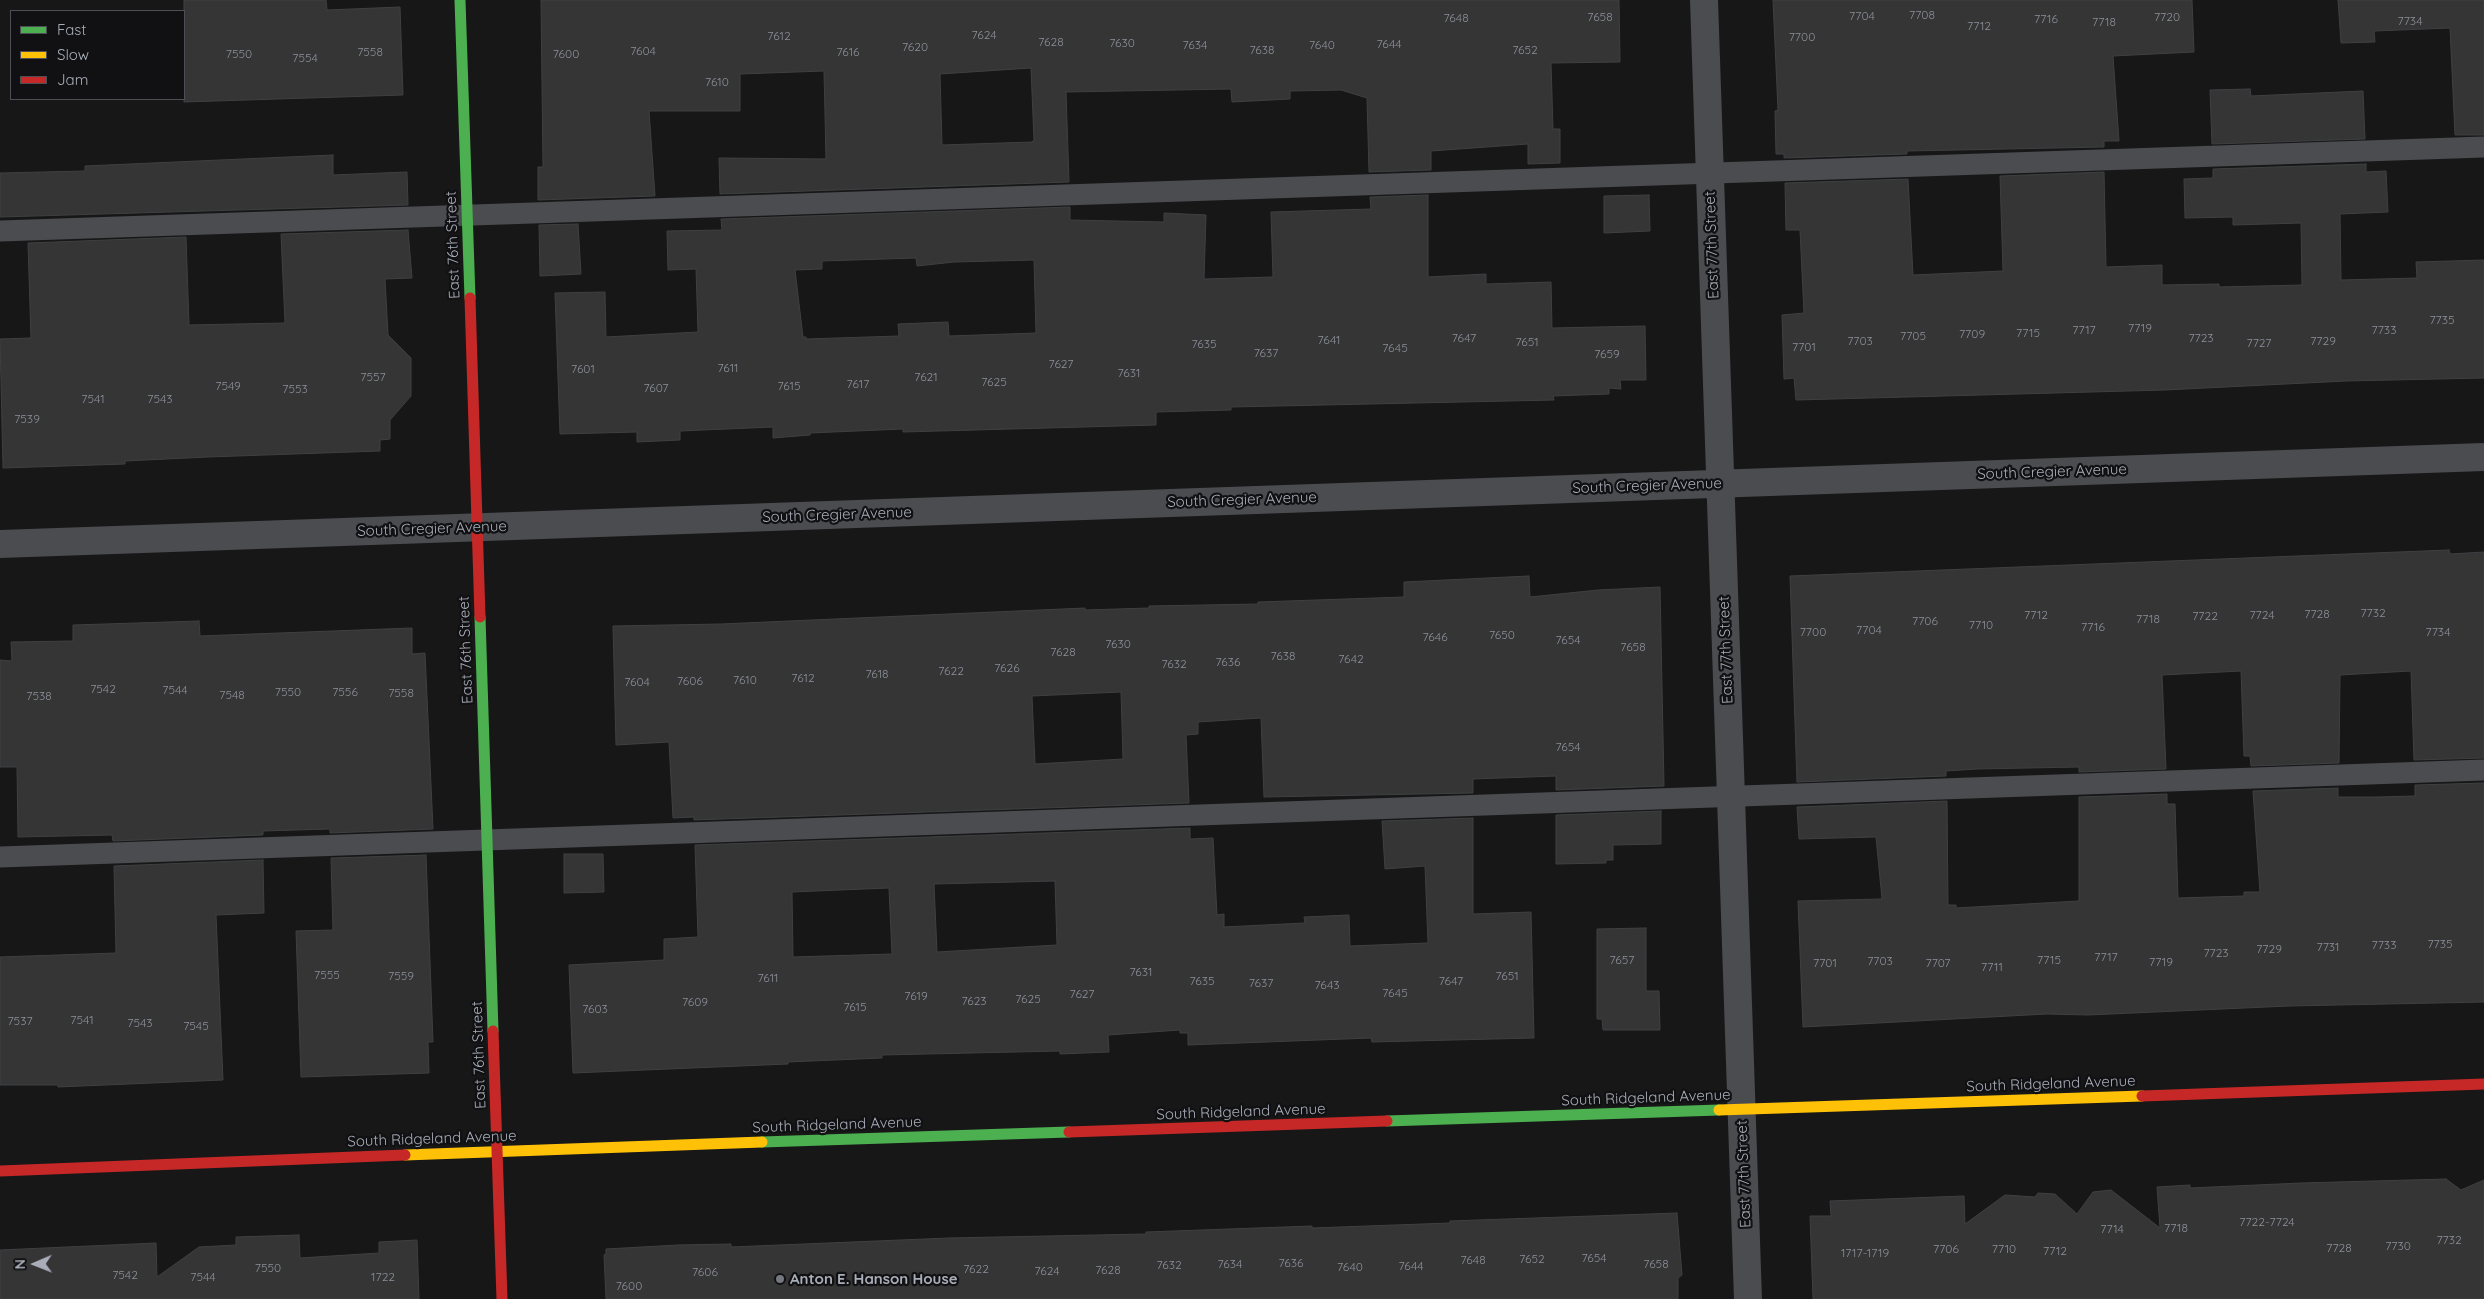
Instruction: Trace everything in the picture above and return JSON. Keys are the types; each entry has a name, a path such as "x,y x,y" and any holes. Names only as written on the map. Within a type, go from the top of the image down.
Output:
{"street":[{"name":"East 76th Street","path":"460,0 502,1299"},
{"name":"East 77th Street","path":"1704,0 1748,1299"},
{"name":"South Cregier Avenue","path":"0,544 2484,457"},
{"name":"South Ridgeland Avenue","path":"0,1171 497,1151 2484,1084"}],"lane":[{"path":"0,231 2484,147"},
{"path":"0,857 2484,770"}],"building":[{"path":"184,0 326,0 327,10 400,7 403,95 184,102"},
{"path":"541,0 1619,0 1620,62 1551,63 1553,129 1560,129 1560,163 1528,164 1528,144 1431,151 1431,170 1369,172 1367,98 1341,90 1290,91 1290,99 1232,102 1231,89 1066,92 1069,182 720,194 719,158 826,159 824,71 740,74 740,111 649,111 655,196 538,200 538,167 543,167","holes":["1031,68 1034,140 1032,142 942,145 940,74"]},
{"path":"1773,0 2192,0 2194,52 2113,56 2119,141 2104,141 2104,147 1907,151 1907,154 1784,158 1784,154 1776,154 1775,111 1778,110"},
{"path":"2338,0 2484,0 2484,135 2455,135 2450,28 2374,31 2375,42 2341,43"},
{"path":"2250,89 2251,96 2363,91 2365,139 2212,144 2210,90"},
{"path":"333,155 333,175 407,172 408,205 0,217 0,173 85,171 85,166"},
{"path":"2366,164 2366,172 2386,171 2388,212 2340,214 2341,280 2417,278 2416,262 2484,260 2484,378 2346,381 2165,390 1796,400 1794,378 1784,379 1782,315 1804,313 1800,230 1786,230 1785,183 1908,179 1913,275 2003,271 2000,176 2104,172 2106,267 2162,265 2162,285 2219,284 2219,287 2302,285 2301,223 2233,225 2233,217 2185,218 2184,179 2213,178 2213,169"},
{"path":"1428,195 1428,277 1486,274 1486,284 1551,282 1552,328 1645,326 1646,380 1620,380 1621,389 1609,388 1609,394 1553,396 1554,400 1231,407 1231,410 1156,412 1156,425 903,432 903,429 810,433 810,435 773,438 773,427 680,431 680,440 637,442 637,432 560,434 555,293 605,292 606,337 698,332 696,269 668,270 667,231 722,230 721,219 1070,207 1070,220 1164,222 1164,213 1206,215 1204,279 1273,277 1271,212 1371,209 1370,197","holes":["916,258 917,266 954,262 1034,260 1036,333 949,336 948,322 898,324 899,336 806,339 806,337 803,337 795,270 822,269 822,261"]},
{"path":"1649,195 1650,231 1604,233 1604,196"},
{"path":"578,224 581,274 540,276 539,225"},
{"path":"408,230 412,278 385,279 388,335 411,358 411,396 390,420 390,439 380,440 380,451 208,457 125,461 125,464 3,468 0,339 31,338 28,243 186,237 189,325 285,323 281,234"},
{"path":"2449,550 2450,554 2484,552 2484,758 2414,760 2411,671 2340,675 2339,763 2251,766 2250,756 2244,756 2241,671 2162,675 2166,769 2079,772 2079,767 1977,769 1946,771 1946,776 1797,782 1790,576"},
{"path":"1529,576 1530,597 1598,590 1660,587 1664,786 1556,790 1556,776 1473,779 1473,793 1264,797 1261,718 1198,722 1198,734 1186,735 1189,803 694,820 694,817 673,818 669,742 616,745 613,626 721,624 1085,608 1085,610 1149,608 1149,606 1258,604 1258,602 1404,597 1404,582","holes":["1121,692 1123,759 1035,764 1032,696"]},
{"path":"199,621 200,636 412,628 412,654 425,653 433,829 330,833 330,829 263,831 263,835 113,841 112,835 18,837 17,767 0,767 0,660 12,661 11,642 73,641 73,625"},
{"path":"2484,783 2484,1002 2289,1006 2088,1015 2047,1014 1803,1027 1798,901 1882,899 1876,837 1799,839 1797,807 1947,801 1948,905 1956,905 1956,908 2079,901 2079,797 2167,794 2167,804 2175,804 2178,898 2244,896 2244,892 2260,892 2253,791 2338,788 2338,797 2415,796 2415,785"},
{"path":"1661,811 1661,844 1613,845 1613,860 1606,860 1606,863 1556,864 1556,815"},
{"path":"1473,818 1473,914 1531,912 1534,1038 1372,1042 1371,1038 1188,1045 1188,1033 1180,1033 1180,1030 1108,1035 1109,1052 1060,1054 1060,1051 882,1055 882,1058 788,1062 788,1064 573,1073 569,965 664,960 664,939 698,937 695,845 1190,828 1190,839 1213,838 1217,915 1224,914 1224,927 1305,923 1304,917 1349,915 1350,946 1428,943 1425,866 1385,869 1382,821","holes":["1055,881 1057,945 937,952 934,884","889,888 892,954 793,957 792,892"]},
{"path":"564,854 603,854 604,892 564,893"},
{"path":"426,855 433,1042 428,1042 429,1073 301,1077 296,931 333,930 331,858"},
{"path":"263,860 264,913 216,915 223,1080 58,1087 58,1085 0,1085 0,957 116,953 114,866"},
{"path":"1646,928 1646,991 1659,991 1660,1030 1603,1030 1602,1019 1597,1019 1597,929"},
{"path":"2446,1179 2461,1190 2484,1180 2484,1299 1813,1299 1810,1216 1831,1216 1830,1201 1964,1196 1965,1224 2005,1195 2035,1197 2038,1193 2055,1194 2077,1214 2093,1192 2111,1190 2160,1228 2157,1187 2190,1185 2190,1188"},
{"path":"1677,1213 1682,1275 1678,1278 1678,1299 606,1299 604,1255 606,1254 606,1249 678,1245 731,1244 731,1247 949,1238 1146,1234 1146,1232 1312,1226 1312,1228"},
{"path":"299,1235 300,1258 379,1253 379,1242 417,1240 419,1299 0,1299 0,1250 156,1243 157,1277 199,1247 236,1245 236,1237"}],"traffic: fast":[{"path":"460,0 470,298"},
{"path":"480,617 493,1031"},
{"path":"1387,1121 1719,1110"},
{"path":"762,1142 1069,1132"}],"traffic: slow":[{"path":"1719,1110 2142,1096"},
{"path":"405,1155 762,1142"}],"traffic: jam":[{"path":"470,298 480,617"},
{"path":"493,1031 502,1299"},
{"path":"2142,1096 2484,1084"},
{"path":"1069,1132 1387,1121"},
{"path":"0,1171 405,1155"}],"place":[{"name":"Anton E. Hanson House","path":"780,1279"}]}
